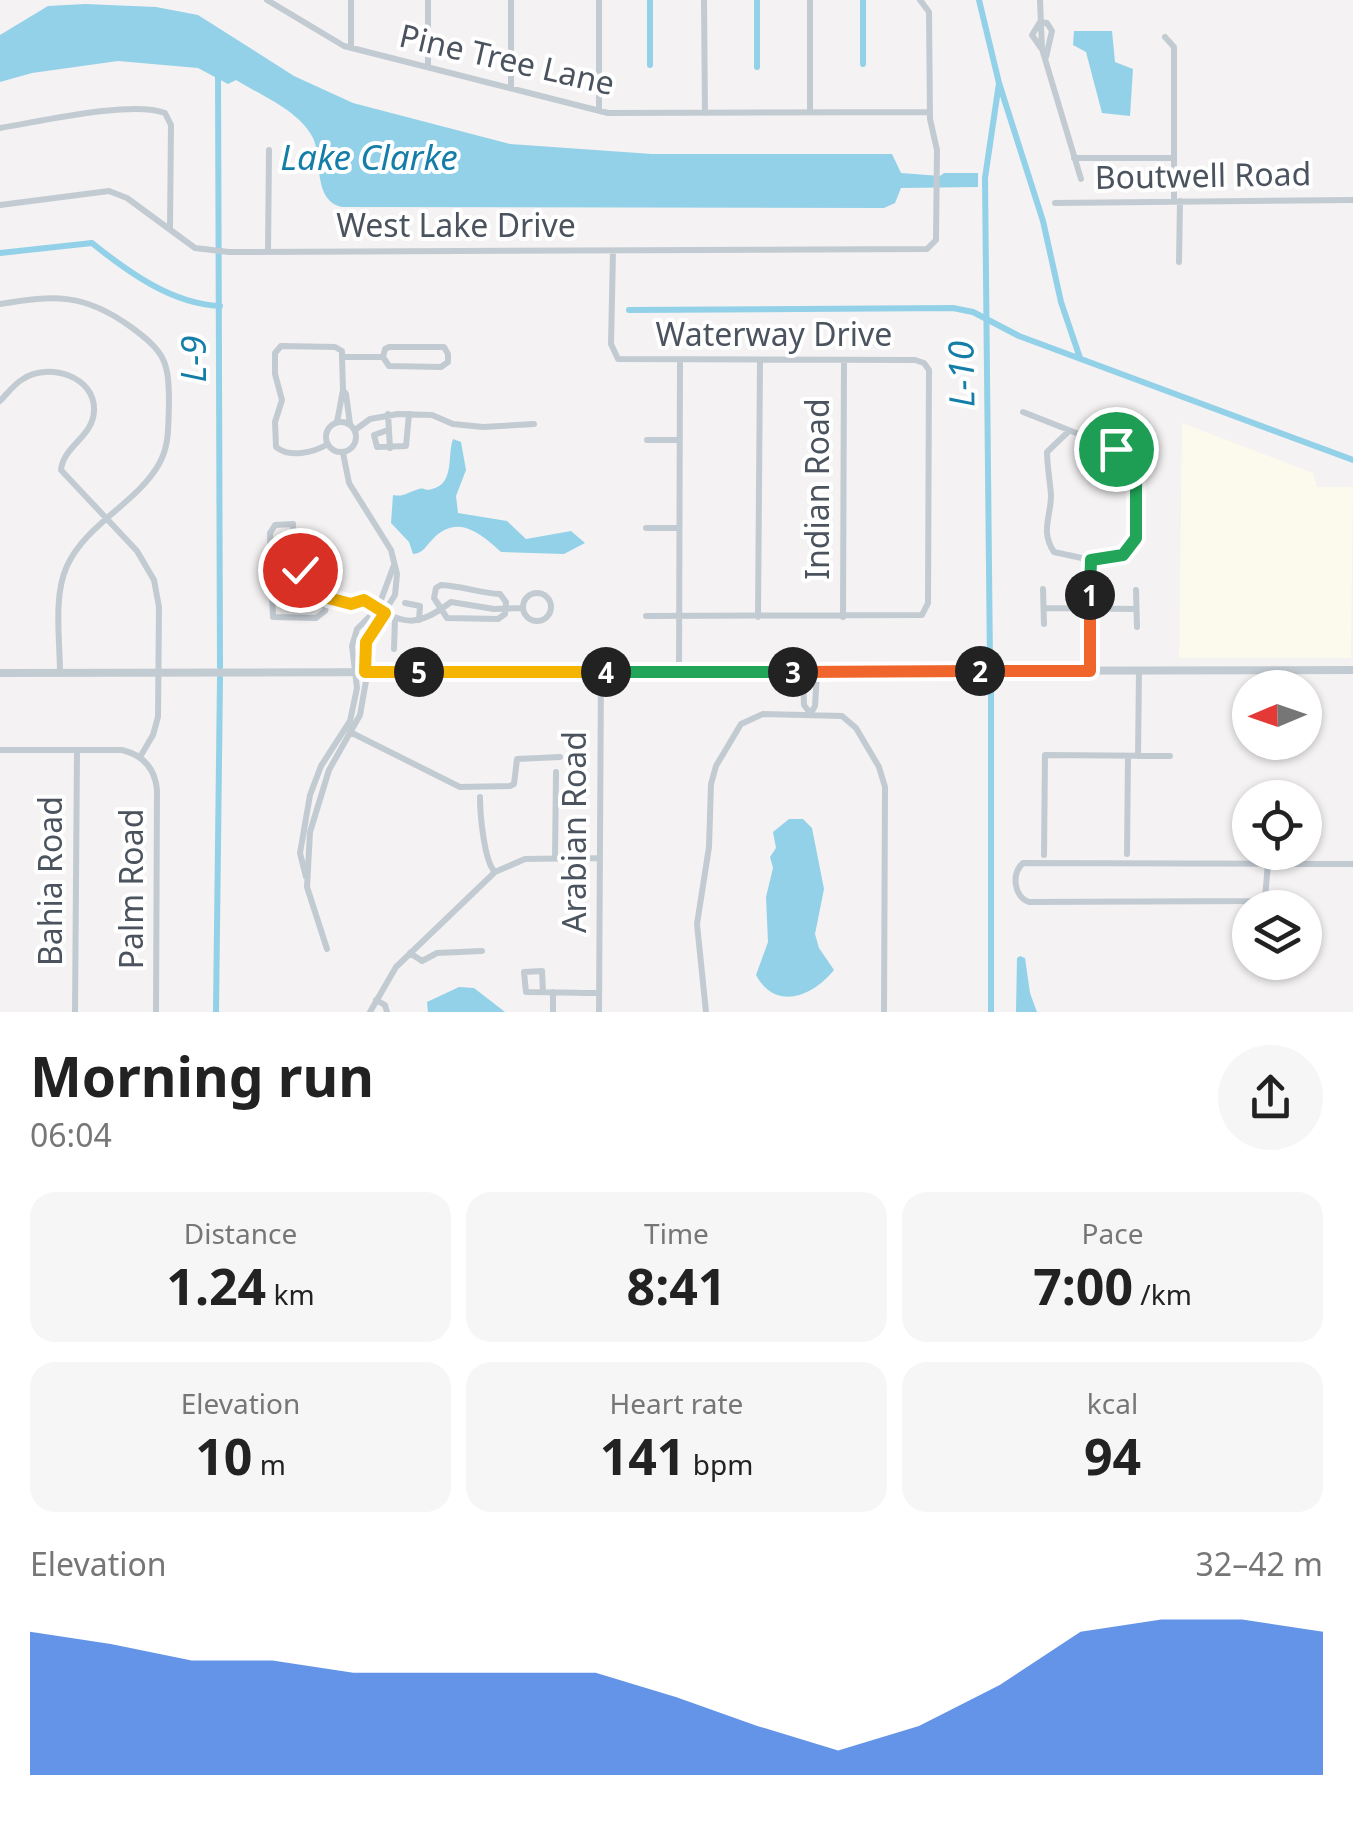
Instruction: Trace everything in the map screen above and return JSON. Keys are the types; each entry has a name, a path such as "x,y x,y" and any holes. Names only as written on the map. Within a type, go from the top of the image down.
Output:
{"street":[{"name":"Pine Tree Lane","path":"267,0 351,48 599,110 930,112"},
{"path":"351,0 351,48"},
{"path":"428,0 428,68"},
{"path":"511,0 511,88"},
{"path":"599,0 599,110"},
{"path":"704,0 704,112"},
{"path":"810,0 810,112"},
{"path":"920,0 929,12 930,112"},
{"path":"1040,0 1041,44 1082,179"},
{"path":"1040,22 1052,30 1046,58"},
{"path":"1164,37 1174,46 1179,262"},
{"path":"1041,44 1052,42"},
{"path":"0,128 118,110 165,113 171,126 170,230"},
{"name":"West Lake Drive","path":"0,205 109,190 127,198 195,248 230,252 922,250 936,240 937,150 930,112"},
{"path":"268,252 269,150"},
{"path":"1074,158 1174,158"},
{"name":"Boutwell Road","path":"1054,203 1353,200"},
{"name":"Waterway Drive","path":"612,251 611,344 614,355 624,360 920,361 929,370 925,612 918,616 842,617"},
{"path":"0,304 65,298 86,301 109,311 152,343 164,359 169,380 168,434 155,471 72,555 64,573 60,673"},
{"path":"328,444 306,452 283,452 276,448 282,391 276,379 276,352 281,346 335,346 342,352 337,422 327,431 328,444 336,452 344,453 355,444 342,390"},
{"path":"389,347 444,348 448,362 441,367 389,366 382,356 389,347"},
{"path":"342,357 382,356"},
{"path":"678,672 680,360"},
{"path":"758,617 760,360"},
{"name":"Indian Road","path":"842,617 844,360"},
{"path":"0,400 24,378 33,375 65,372 87,388 94,404 92,424 64,457 61,470 144,560 154,580 159,607 156,726 140,756 122,750 0,750"},
{"path":"1023,412 1130,456 1136,466 1136,538 1123,555 1091,560 1054,552 1047,542 1044,528 1051,492 1046,452 1069,431"},
{"path":"337,422 352,427 388,414 409,414 483,427 534,424"},
{"path":"388,414 390,448"},
{"path":"388,430 377,432 377,447 402,448 408,443 409,414"},
{"path":"647,440 680,440"},
{"path":"327,950 313,912 300,853 310,795 322,766 364,702 366,642 394,595 392,550 349,483 344,453"},
{"path":"294,524 295,562 328,598 325,611 316,618 272,617 270,532 275,525 294,524"},
{"path":"646,528 679,528"},
{"path":"1090,671 1091,560"},
{"path":"441,585 500,594 506,609 503,618 498,619 451,619 440,611 434,593 441,585"},
{"path":"1043,589 1044,624"},
{"path":"1136,590 1137,627"},
{"path":"529,597 548,597 553,604 552,613 546,618 525,616 522,608 522,602 529,597"},
{"path":"328,598 351,604 364,600 394,618 419,620 456,602 522,608"},
{"path":"406,603 420,606 419,620"},
{"path":"1044,608 1136,609"},
{"path":"348,730 357,688 352,646 357,630 382,610"},
{"path":"646,616 842,617"},
{"path":"394,618 394,649"},
{"path":"0,673 1353,670"},
{"path":"1138,756 1139,671"},
{"name":"Arabian Road","path":"599,1012 601,672"},
{"path":"803,672 804,706 810,714"},
{"path":"810,714 816,706 817,672"},
{"path":"706,1012 698,924 710,847 712,775 738,728 758,714 837,714 854,724 879,767 885,787 884,1012"},
{"path":"348,730 460,786 510,786 514,784 517,759 560,757"},
{"name":"Bahia Road","path":"75,1012 77,750"},
{"path":"1044,855 1045,755 1170,756"},
{"name":"Palm Road","path":"140,756 150,767 157,785 156,1012"},
{"path":"1127,854 1128,756"},
{"path":"555,858 556,772"},
{"path":"480,797 485,856 495,872"},
{"path":"370,1012 389,975 495,872 520,860 600,858"},
{"path":"1023,863 1268,863 1265,898 1258,901 1030,902 1016,891 1016,873 1023,863"},
{"path":"1322,864 1353,864"},
{"path":"410,953 422,961 437,953 482,951"},
{"path":"543,992 542,972 524,972 524,990 543,992 599,993"},
{"path":"553,992 553,1012"},
{"path":"376,1000 387,1012"}],"shaded area":[{"path":"1182,423 1313,473 1317,487 1353,487 1351,658 1179,658"}],"water":[{"name":"Lake Clarke","path":"48,6 156,7 198,15 294,76 353,103 510,144 652,154 892,154 901,173 978,173 978,187 901,188 895,203 884,208 342,207 333,203 322,188 316,147 307,128 289,112 236,80 228,84 198,68 118,61 32,73 0,82 0,35"},
{"path":"1074,31 1112,31 1115,62 1133,69 1130,116 1102,113 1086,52 1073,45"},
{"path":"453,439 461,442 466,470 456,496 458,513 507,521 526,539 571,531 585,543 564,554 501,552 477,533 459,527 441,532 413,554 409,542 391,523 393,495 439,486 447,475"},
{"path":"789,819 803,819 812,828 824,889 815,934 834,970 805,993 784,997 764,986 756,975 768,942 766,897 773,868 770,857 776,848 773,832"},
{"path":"1020,956 1025,958 1037,1012 1016,1012"},
{"path":"459,987 474,988 505,1012 428,1012 427,1002"}],"waterway":[{"path":"650,0 650,65"},
{"path":"757,0 757,67"},
{"path":"863,0 863,64"},
{"path":"979,0 999,83 1043,221 1061,302 1080,358"},
{"name":"L-9","path":"218,73 220,667"},
{"name":"L-10","path":"990,665 985,178 999,83"},
{"path":"0,253 92,243 168,293 220,306"},
{"path":"629,310 953,308 973,312 1019,336 1353,460"},
{"name":"L-10","path":"991,677 991,1012"},
{"name":"L-9","path":"216,1012 220,678"}],"route":[{"path":"300,570 328,598 346,604 368,601 385,613 366,642 365,672 1090,671 1091,560 1123,555 1136,538 1136,466 1130,456 1116,449"}]}
